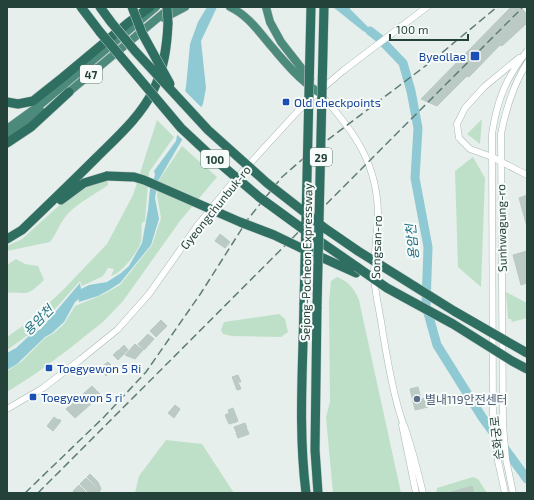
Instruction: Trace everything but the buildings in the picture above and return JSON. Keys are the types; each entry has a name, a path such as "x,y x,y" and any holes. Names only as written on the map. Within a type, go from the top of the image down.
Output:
{"highway":[{"name":"100","path":"100,7 135,51 178,97 223,144 267,182 326,229 358,251 454,311 527,353"},
{"path":"132,7 144,37 178,97"},
{"path":"7,102 18,104 33,101 128,23 150,7"},
{"name":"47","path":"7,129 40,105 156,7"},
{"path":"22,230 119,135 145,105 153,91 162,68 165,55 168,23 167,7"},
{"path":"230,7 253,23 271,47 300,78 318,92"},
{"path":"266,7 270,22 281,42 305,71 318,92"},
{"name":"Sejong-Pocheon Expressway","path":"306,493 303,468 302,404 311,7"},
{"name":"Sejong-Pocheon Expressway","path":"318,493 315,450 324,7"},
{"name":"47","path":"7,138 69,92 146,28 178,8"},
{"name":"100","path":"82,9 181,128 259,197 356,270 453,324 512,361 527,368"},
{"path":"7,143 31,127 69,92"},
{"path":"7,238 22,230 70,192 84,183 108,176 134,177 356,270"}],"street":[{"name":"Gyeongchunbuk-ro","path":"7,409 43,388 117,330 149,294 197,226 233,182 297,112 344,70 427,7"},
{"name":"Sunhwagung-ro","path":"494,382 492,134 495,114 501,93 511,74 527,52"},
{"path":"527,52 484,88 465,108 457,124 459,138 470,149 492,157 527,176"},
{"name":"Sunhwagung-ro","path":"503,399 500,161 501,134 510,97 518,77 527,63"},
{"name":"Songsan-ro","path":"318,92 342,119 358,141 374,182 378,215 374,270 375,285 389,368 411,455 423,493"},
{"name":"순화궁로","path":"494,382 493,425 498,461 505,493"},
{"name":"순화궁로","path":"503,399 503,425 506,459 513,493"},
{"name":"Songsan-ro","path":"411,455 416,493"},
{"path":"411,455 412,493"},
{"path":"411,455 426,493"}],"green space":[{"path":"482,119 480,144 467,134"},
{"path":"157,120 174,137 149,172 145,221 142,223 140,245 133,256 120,271 111,276 114,269 108,268 103,276 82,286 80,281 38,328 7,350 7,337 31,320 62,291 107,244 133,195"},
{"path":"182,146 217,177 180,221 123,301 104,321 35,374 7,392 7,371 21,362 45,338 54,333 64,324 75,306 104,294 120,285 152,245 161,218 157,195 159,180"},
{"path":"473,157 485,178 481,287 458,267 455,171"},
{"path":"108,180 108,185 67,214 50,242 7,251 7,246 22,239 74,192 97,182"},
{"path":"16,259 25,264 38,266 44,280 30,292 7,293 7,265"},
{"path":"337,277 351,286 359,300 401,493 333,493 326,417 330,402 329,302 331,281"},
{"path":"506,292 527,303 527,318 512,322 511,319 508,319"},
{"path":"279,314 285,319 288,332 281,337 232,336 223,334 221,330 224,322"},
{"path":"166,440 202,444 234,493 135,493 139,476"},
{"path":"473,477 478,479 487,493 436,493 437,488"}],"water":[{"path":"207,7 217,7 201,41 206,88 203,104 158,181 155,198 159,219 151,245 120,283 98,296 79,302 79,299 75,302 64,322 45,337 17,364 7,370 7,353 16,348 30,335 41,329 80,283 81,289 89,285 107,282 121,273 129,266 142,243 150,189 155,175 154,171 176,141 186,87 190,44 198,22"},
{"path":"333,7 350,7 350,9 379,38 363,31"}],"pier":[{"path":"183,89 203,109 184,141 175,133"}],"waterway":[{"name":"용암천","path":"370,31 379,38 403,63 411,91 418,128 415,178 428,247 426,306 437,345 482,417 527,479"}],"railway":[{"path":"25,493 104,417 146,372 201,293 248,219 282,177 305,157 432,61 497,7"},
{"path":"38,493 523,7"}],"place":[{"name":"Byeollae","path":"475,56"},
{"name":"Old checkpoints","path":"286,102"},
{"name":"Toegyewon 5 Ri","path":"49,368"},
{"name":"Toegyewon 5 ri","path":"33,397"},
{"name":"별내119안전센터","path":"417,399"}]}
